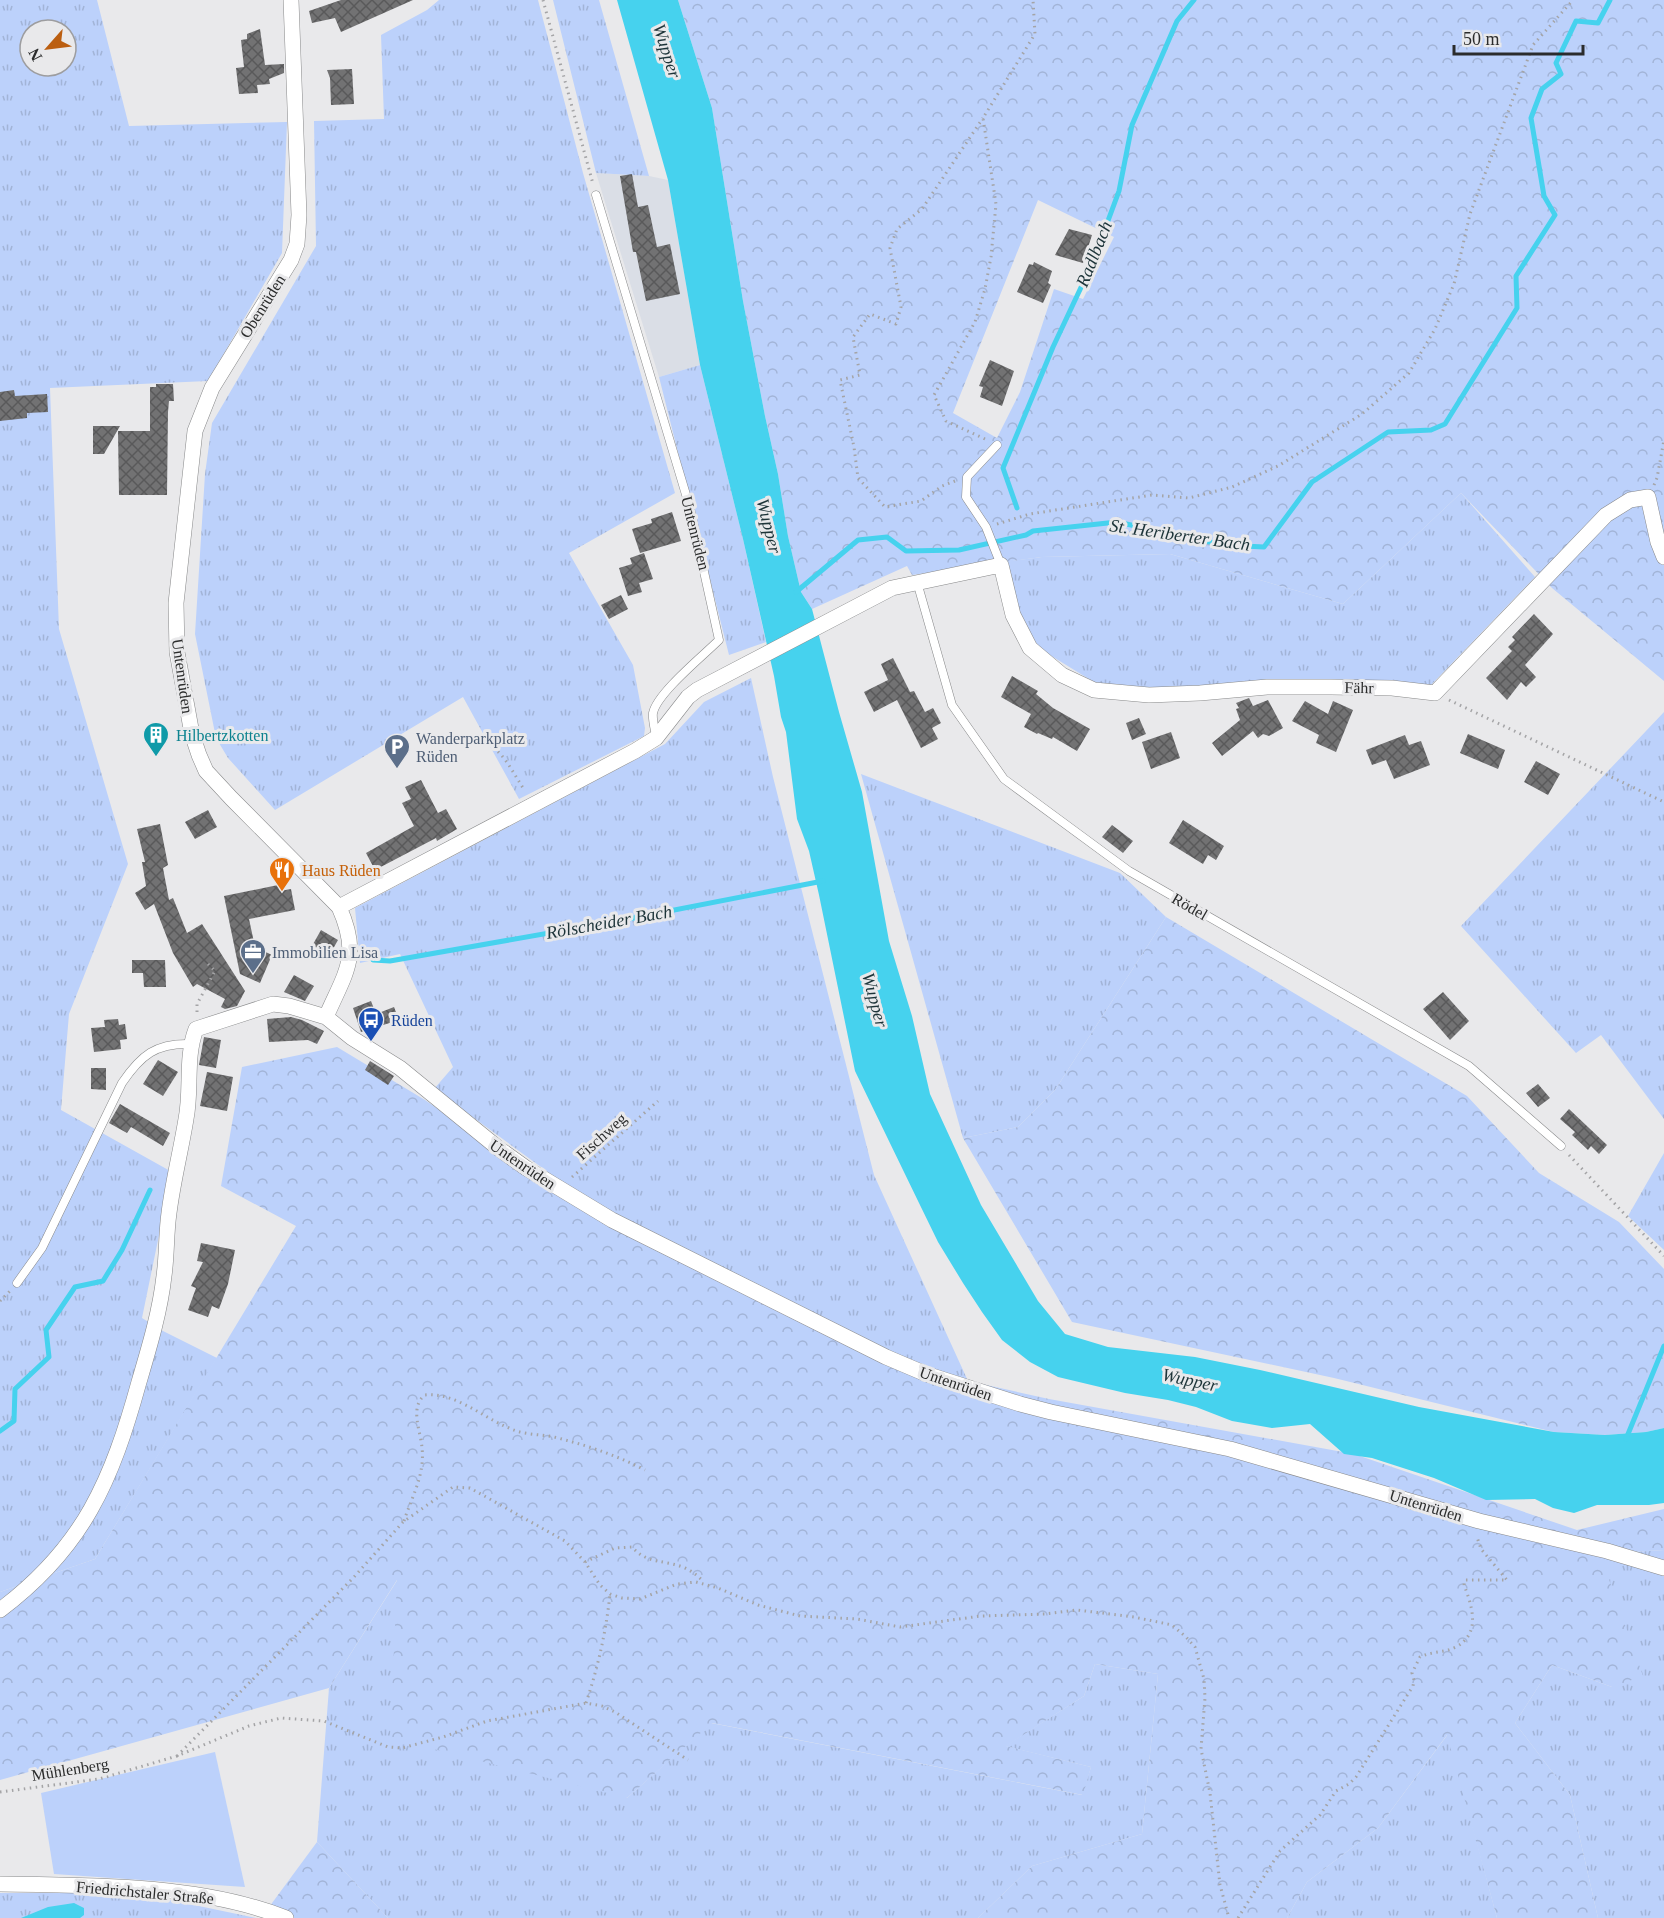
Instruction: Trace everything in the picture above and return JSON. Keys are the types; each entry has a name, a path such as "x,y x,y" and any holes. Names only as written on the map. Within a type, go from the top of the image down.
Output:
{"street":[{"name":"Obenrüden","path":"176,603 192,447 201,413 212,388 291,260 297,244 299,215 291,0"},
{"path":"1435,693 1606,515 1630,500 1648,497 1658,542 1664,557"},
{"path":"339,907 656,738 688,697 713,681 857,605 892,588 1001,566"},
{"name":"Fähr","path":"1001,566 1013,615 1030,648 1062,675 1094,690 1149,695 1267,687 1331,687 1392,688 1435,693"},
{"name":"Untenrüden","path":"176,603 177,652 186,706 196,749 206,771 339,907 351,937 351,953 345,974 327,1017"},
{"name":"Untenrüden","path":"196,1029 273,1004 289,1006 327,1017 352,1038 400,1068 498,1148 612,1220 886,1357 926,1374 1051,1412 1230,1449 1479,1521 1607,1551 1664,1568"},
{"path":"0,1610 40,1575 72,1540 86,1519 108,1477 131,1413 151,1341 164,1278 169,1212 187,1115 190,1044 196,1029"},
{"name":"Friedrichstaler Straße","path":"0,1884 76,1885 154,1890 249,1904 286,1918"}],"lane":[{"name":"Untenrüden","path":"596,195 695,525 719,640 684,673 661,699 653,713 656,738"},
{"path":"967,477 997,445"},
{"name":"Fähr","path":"967,477 966,497 988,530 1001,566"},
{"name":"Rödel","path":"917,582 952,705 1004,778 1129,872 1469,1066 1561,1146"},
{"path":"17,1283 42,1248 122,1083 135,1063 163,1047 173,1044 190,1044"}],"path":[{"path":"543,0 596,195"},
{"path":"967,477 942,486 921,501 885,507 858,478 840,380 860,375 853,338 870,314 896,324 901,307 890,248 897,229 922,209 1035,34 1033,0"},
{"path":"988,530 1030,514 1152,495 1189,498 1232,487 1278,466 1353,420 1409,373 1435,329 1454,284 1470,214 1533,45 1573,0"},
{"path":"982,118 996,204 991,257 985,289 975,322 934,395 946,421 997,445"},
{"path":"1648,497 1657,477 1664,440"},
{"path":"1435,693 1664,802"},
{"path":"453,740 467,738 483,741 496,748 534,805"},
{"path":"196,1029 197,1004 215,970 207,963"},
{"name":"Fischweg","path":"560,1188 658,1101"},
{"path":"1561,1146 1664,1256"},
{"path":"403,1522 422,1470 423,1451 416,1416 418,1403 425,1395 436,1394 452,1398 514,1430 574,1442 623,1459 645,1470"},
{"path":"177,1756 354,1577 403,1522 453,1486 461,1486 478,1492 555,1534 585,1562 600,1586 610,1594 622,1598 640,1599 685,1582 705,1584 758,1605 800,1616 857,1618 900,1627 981,1616 1045,1614 1077,1610 1134,1617 1172,1625 1195,1647 1204,1680 1201,1749 1210,1793 1220,1885 1229,1918"},
{"path":"1238,1918 1280,1851 1320,1815 1336,1791 1356,1777 1413,1686 1412,1673 1420,1657 1434,1652 1443,1653 1466,1640 1471,1632 1474,1617 1464,1580 1507,1581 1477,1543 1479,1521"},
{"path":"585,1562 615,1548 632,1547 642,1557 684,1567 705,1584"},
{"path":"610,1594 601,1656 586,1703 602,1706 615,1712 688,1760"},
{"name":"Mühlenberg","path":"0,1792 99,1779 177,1756 249,1726 281,1718 324,1721 388,1746 402,1748 444,1737 487,1720 586,1703"}],"shaded area":[{"path":"596,173 649,176 668,180 700,365 659,377"}],"green space":[{"path":"0,0 97,0 129,126 287,122 282,253 208,381 50,388 59,629 128,864 69,1014 61,1110 172,1172 142,1318 217,1358 95,1559 0,1592"},
{"path":"439,0 538,0 583,173 675,493 569,553 633,665 645,728 644,736 519,799 463,697 275,810 228,758 216,738 195,634 205,474 212,423 316,246 314,121 384,119 381,35 427,10"},
{"path":"553,0 599,0 649,176 596,173"},
{"path":"678,0 1664,0 1664,681 1552,588 1461,493 1343,604 1170,554 1042,557 912,575 907,566 812,609 801,592 788,536 778,474 743,301 712,108","holes":["1038,200 1114,237 1083,299 1054,289 1020,392 997,438 953,413"]},
{"path":"700,365 766,642 729,655 659,377"},
{"path":"1461,493 1535,577 1431,685 1155,689 1102,687 1040,649 1022,620 1003,562 1042,557 1170,554 1343,604"},
{"path":"751,678 773,777 874,1175 968,1381 927,1369 613,1215 574,1191 434,1089 453,1067 400,954 360,963 355,908 665,744 704,702"},
{"path":"1664,712 1664,1119 1601,1035 1576,1053 1461,926"},
{"path":"861,774 1120,873 1166,917 1055,1090 1018,1127 963,1138"},
{"path":"1166,917 1467,1096 1539,1173 1619,1222 1664,1269 1664,1428 1646,1432 1605,1435 1554,1432 1334,1378 1072,1322 963,1138 1018,1127 1055,1090"},
{"path":"337,1047 425,1100 572,1201 883,1362 1049,1399 1354,1454 1577,1530 1664,1509 1664,1550 1600,1554 1643,1676 1612,1687 1552,1665 1515,1723 1570,1795 1598,1918 1497,1918 1447,1735 1378,1828 1307,1882 1287,1918 978,1918 1032,1866 1142,1834 1158,1674 1095,1664 1084,1696 1006,1746 1091,1767 1083,1795 712,1723 627,1798 390,1738 397,1580 329,1688 0,1780 0,1592 95,1559 296,1226 221,1186 242,1067"},
{"path":"1664,1153 1664,1250 1628,1216"},
{"path":"1664,1550 1664,1918 1598,1918 1570,1795 1515,1723 1552,1665 1612,1687 1599,1554"},
{"path":"398,1579 627,1798 711,1723 1082,1795 1091,1767 1005,1746 1084,1696 1095,1664 1158,1674 1142,1834 1032,1866 978,1918 388,1918 317,1842 329,1688"},
{"path":"1448,1734 1497,1918 1287,1918 1307,1882 1378,1828"},
{"path":"215,1752 245,1887 54,1874 41,1793"},
{"path":"317,1842 388,1918 261,1918"},
{"path":"0,1893 137,1893 256,1918 0,1918"}],"water":[{"name":"Wupper","path":"617,0 678,0 712,108 743,301 778,474 788,536 801,592 812,609 862,792 889,941 912,1016 930,1094 981,1205 1038,1301 1065,1334 1108,1347 1195,1357 1419,1407 1554,1432 1605,1435 1646,1432 1664,1428 1664,1503 1597,1505 1574,1513 1553,1508 1535,1499 1486,1500 1434,1478 1372,1458 1344,1454 1310,1424 1272,1428 1232,1421 1196,1407 1058,1377 1030,1362 1002,1340 982,1312 938,1242 855,1071 809,851 797,819 786,732 774,676 700,365 668,180"},
{"path":"74,1903 84,1908 84,1915 80,1918 21,1918 48,1907"}],"building":[{"path":"341,0 413,0 341,32 335,18 312,23 309,11"},
{"path":"260,29 265,65 284,64 284,73 269,79 270,84 257,85 258,93 239,94 236,68 244,67 241,40 247,39 247,34"},
{"path":"352,69 354,104 331,105 330,78 327,70"},
{"path":"632,174 638,207 648,205 657,247 670,244 680,294 646,301 636,252 633,252 620,176"},
{"path":"1069,229 1092,235 1083,263 1055,255"},
{"path":"1034,262 1052,271 1048,283 1051,285 1043,303 1017,292 1029,264 1033,265"},
{"path":"990,360 1014,371 1002,406 980,397 983,387 979,386"},
{"path":"156,384 173,384 174,401 169,401 168,412 167,495 119,495 118,431 150,431 150,387 156,387"},
{"path":"14,390 15,396 47,394 48,412 27,413 27,418 0,421 0,392"},
{"path":"93,426 120,426 104,454 93,454"},
{"path":"672,512 681,541 640,553 632,529 652,523 651,519"},
{"path":"644,553 653,579 639,583 642,592 628,596 619,568 632,564 630,558"},
{"path":"621,595 628,609 609,619 601,605"},
{"path":"1534,614 1553,634 1525,665 1536,677 1526,687 1521,682 1507,700 1486,678 1512,651 1508,647 1515,640 1512,637"},
{"path":"893,658 910,692 914,691 925,712 933,708 941,723 932,728 938,739 921,748 897,700 874,712 864,692 888,680 881,664"},
{"path":"1012,676 1038,691 1036,694 1053,708 1090,729 1077,751 1053,737 1052,739 1037,734 1024,727 1031,714 1001,697"},
{"path":"1249,698 1253,706 1268,700 1283,728 1269,736 1263,734 1258,738 1253,731 1222,756 1212,743 1240,720 1236,703"},
{"path":"1305,701 1328,714 1333,701 1353,710 1336,752 1316,743 1319,735 1292,721"},
{"path":"1139,718 1146,734 1132,740 1126,723"},
{"path":"1171,732 1180,758 1151,769 1142,742"},
{"path":"1468,734 1505,750 1498,769 1460,753"},
{"path":"1405,735 1409,745 1421,741 1430,765 1394,779 1386,760 1372,765 1366,750"},
{"path":"1536,761 1560,774 1548,795 1524,782"},
{"path":"421,780 438,813 446,809 457,829 375,870 366,853 414,826 402,803 411,799 405,787"},
{"path":"208,810 217,827 195,839 185,822"},
{"path":"1183,820 1224,846 1216,860 1208,855 1203,864 1169,843"},
{"path":"160,824 168,865 163,868 169,900 173,898 187,933 202,924 245,991 237,1006 225,1009 221,1007 225,999 197,984 193,987 173,953 154,904 145,910 135,893 146,886 142,862 145,862 137,829"},
{"path":"1112,825 1133,841 1123,853 1102,837"},
{"path":"278,885 280,891 291,889 295,910 249,919 255,947 272,955 260,983 240,974 224,896"},
{"path":"321,930 338,940 329,956 312,946"},
{"path":"132,960 165,960 166,987 144,987 143,973 132,973"},
{"path":"294,975 314,986 305,1001 284,992"},
{"path":"1443,992 1469,1021 1450,1040 1423,1009"},
{"path":"371,1001 376,1014 394,1007 399,1020 361,1032 353,1008"},
{"path":"291,1017 324,1031 317,1044 308,1040 269,1042 267,1019"},
{"path":"118,1019 119,1025 125,1024 127,1039 120,1040 121,1049 94,1052 91,1028 105,1027 104,1020"},
{"path":"204,1037 221,1040 216,1068 199,1065"},
{"path":"158,1060 178,1072 163,1096 143,1084"},
{"path":"370,1061 394,1076 388,1085 365,1070"},
{"path":"91,1068 106,1068 106,1090 91,1089"},
{"path":"207,1072 233,1077 227,1111 200,1106"},
{"path":"1538,1084 1550,1098 1538,1107 1526,1093"},
{"path":"120,1104 170,1133 163,1146 131,1127 127,1133 109,1123"},
{"path":"1569,1109 1607,1145 1599,1154 1591,1146 1588,1150 1572,1135 1575,1132 1560,1119"},
{"path":"201,1243 235,1250 228,1284 219,1309 212,1306 208,1317 188,1310 196,1288 191,1286 203,1262 197,1261"}],"waterway":[{"name":"Radlbach","path":"1017,508 1003,468 1053,347 1092,264 1119,191 1132,125 1177,21 1194,0"},
{"name":"St. Heriberter Bach","path":"796,592 858,540 887,537 906,551 959,550 1026,535 1033,531 1117,522 1224,545 1264,547 1312,482 1388,432 1431,430 1445,424 1517,308 1516,276 1555,215 1544,196 1531,118 1542,89 1561,74 1556,63 1576,21 1598,23 1610,0"},
{"name":"Rölscheider Bach","path":"373,960 390,961 623,920 823,881"},
{"name":"Rölscheider Bach","path":"0,1431 14,1421 15,1389 49,1357 46,1330 75,1287 103,1281 122,1250 150,1190"},
{"path":"1626,1439 1664,1346"}],"place":[{"name":"Hilbertzkotten","path":"156,758"},
{"name":"Wanderparkplatz Rüden","path":"397,770"},
{"name":"Haus Rüden","path":"282,893"},
{"name":"Immobilien Lisa","path":"253,975"},
{"name":"Rüden","path":"371,1043"}]}
